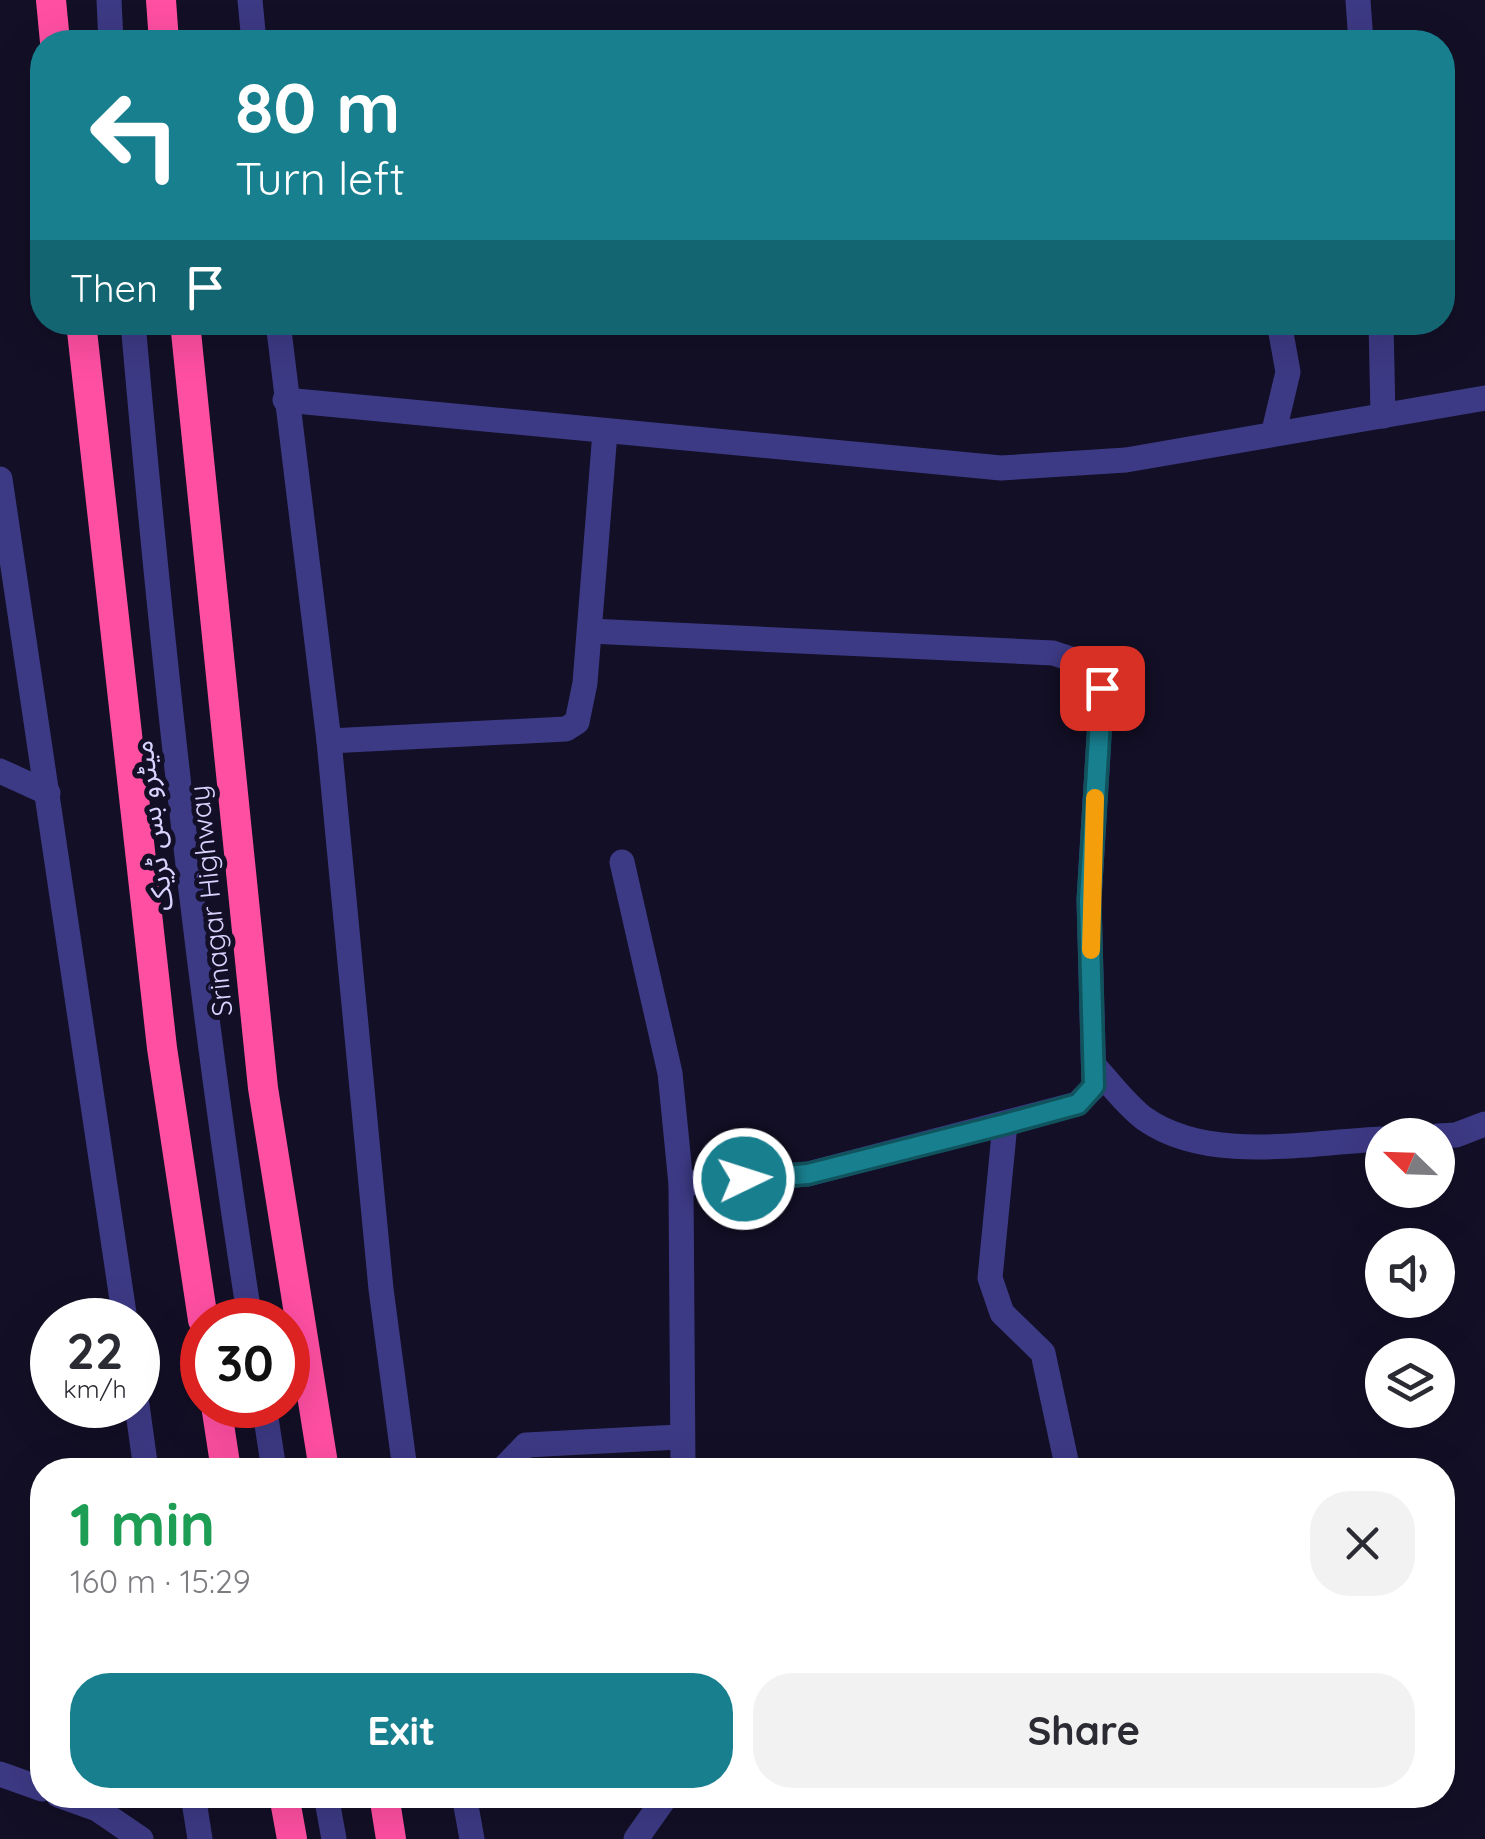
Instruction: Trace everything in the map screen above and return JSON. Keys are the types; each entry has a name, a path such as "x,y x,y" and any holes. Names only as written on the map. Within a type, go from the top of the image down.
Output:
{"highway":[{"path":"51,0 54,30"},
{"path":"160,0 163,30"},
{"path":"82,335 162,1048 200,1298"},
{"name":"Srinagar Highway","path":"186,335 263,1088 322,1458"},
{"path":"220,1428 224,1458"},
{"path":"286,1808 292,1839"},
{"path":"386,1808 391,1839"}],"street":[{"path":"109,0 110,30"},
{"path":"250,0 253,30"},
{"path":"1358,0 1359,30"},
{"name":"میٹرو بس ٹریک","path":"134,335 164,672 213,1085 247,1298"},
{"path":"279,335 329,741 381,1290 403,1458"},
{"path":"1274,432 1288,372 1281,335"},
{"path":"1381,335 1383,416"},
{"path":"285,400 1000,468 1126,460 1485,398"},
{"path":"329,741 566,729 576,722 590,630 606,432"},
{"path":"0,479 121,1298"},
{"path":"590,630 1053,653 1086,664 1102,688 1089,900 1094,1086 1078,1104 808,1174 681,1184"},
{"path":"0,771 48,794"},
{"path":"622,862 670,1073 681,1184 682,1458"},
{"path":"1096,1068 1144,1119 1222,1146 1365,1139"},
{"path":"1005,1124 990,1278 1002,1313 1044,1353 1066,1458"},
{"path":"1455,1135 1485,1124"},
{"path":"140,1428 144,1458"},
{"path":"268,1428 272,1458"},
{"path":"513,1458 526,1444 679,1437"},
{"path":"0,1774 30,1785"},
{"path":"93,1808 141,1839"},
{"path":"196,1808 200,1839"},
{"path":"328,1808 334,1839"},
{"path":"466,1808 472,1839"},
{"path":"636,1839 658,1808"}],"slow traffic":[{"path":"1091,950 1089,900 1095,798"}],"route":[{"path":"744,1179 808,1174 1005,1124 1078,1104 1094,1086 1089,900 1102,688"}]}
